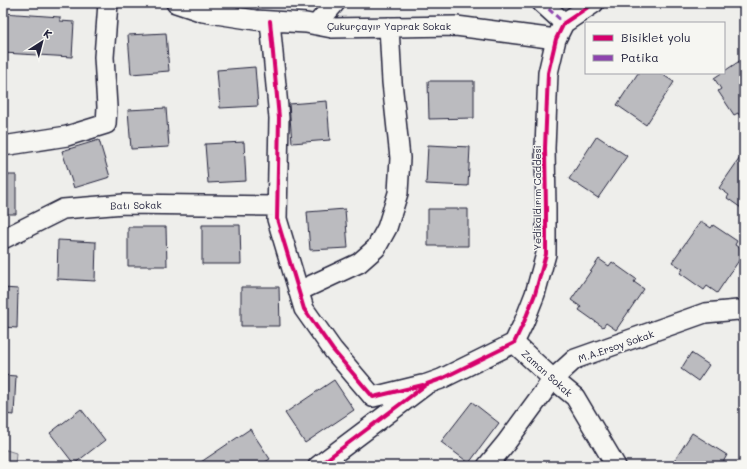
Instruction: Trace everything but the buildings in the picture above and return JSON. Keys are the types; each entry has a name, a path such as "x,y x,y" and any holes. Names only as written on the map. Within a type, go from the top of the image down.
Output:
{"street":[{"path":"3,146 67,136 106,124 107,107 104,57 108,3"},
{"name":"Çukurçayır Yaprak Sokak","path":"176,3 203,12 255,20 316,25 332,28 456,26 560,31"},
{"path":"316,25 335,3"},
{"path":"542,3 560,31 594,3"},
{"path":"270,21 279,118 277,219 304,309 333,350 373,397 427,384"},
{"path":"299,292 359,263 376,248 387,228 398,193 400,158 392,82 389,27"},
{"name":"Yedikaldırım Caddesi","path":"514,342 535,294 546,254 545,148 548,73 560,31"},
{"name":"Batı Sokak","path":"3,239 63,209 124,204 277,206"},
{"name":"M.A.Ersoy Sokak","path":"487,466 506,443 553,379 575,360 705,313 742,307"},
{"path":"318,466 427,384 514,342"},
{"name":"Zaman Sokak","path":"514,342 575,398 616,466"}],"shaded area":[{"path":"3,449 16,453 15,466 3,466"}],"marked path":[{"path":"542,3 564,23"}],"cycle path":[{"path":"318,466 427,384 441,379 514,343 535,294 546,254 545,148 548,73 556,39 564,23 594,3"},
{"path":"270,21 279,118 277,219 304,309 333,350 373,397 423,385"}]}
